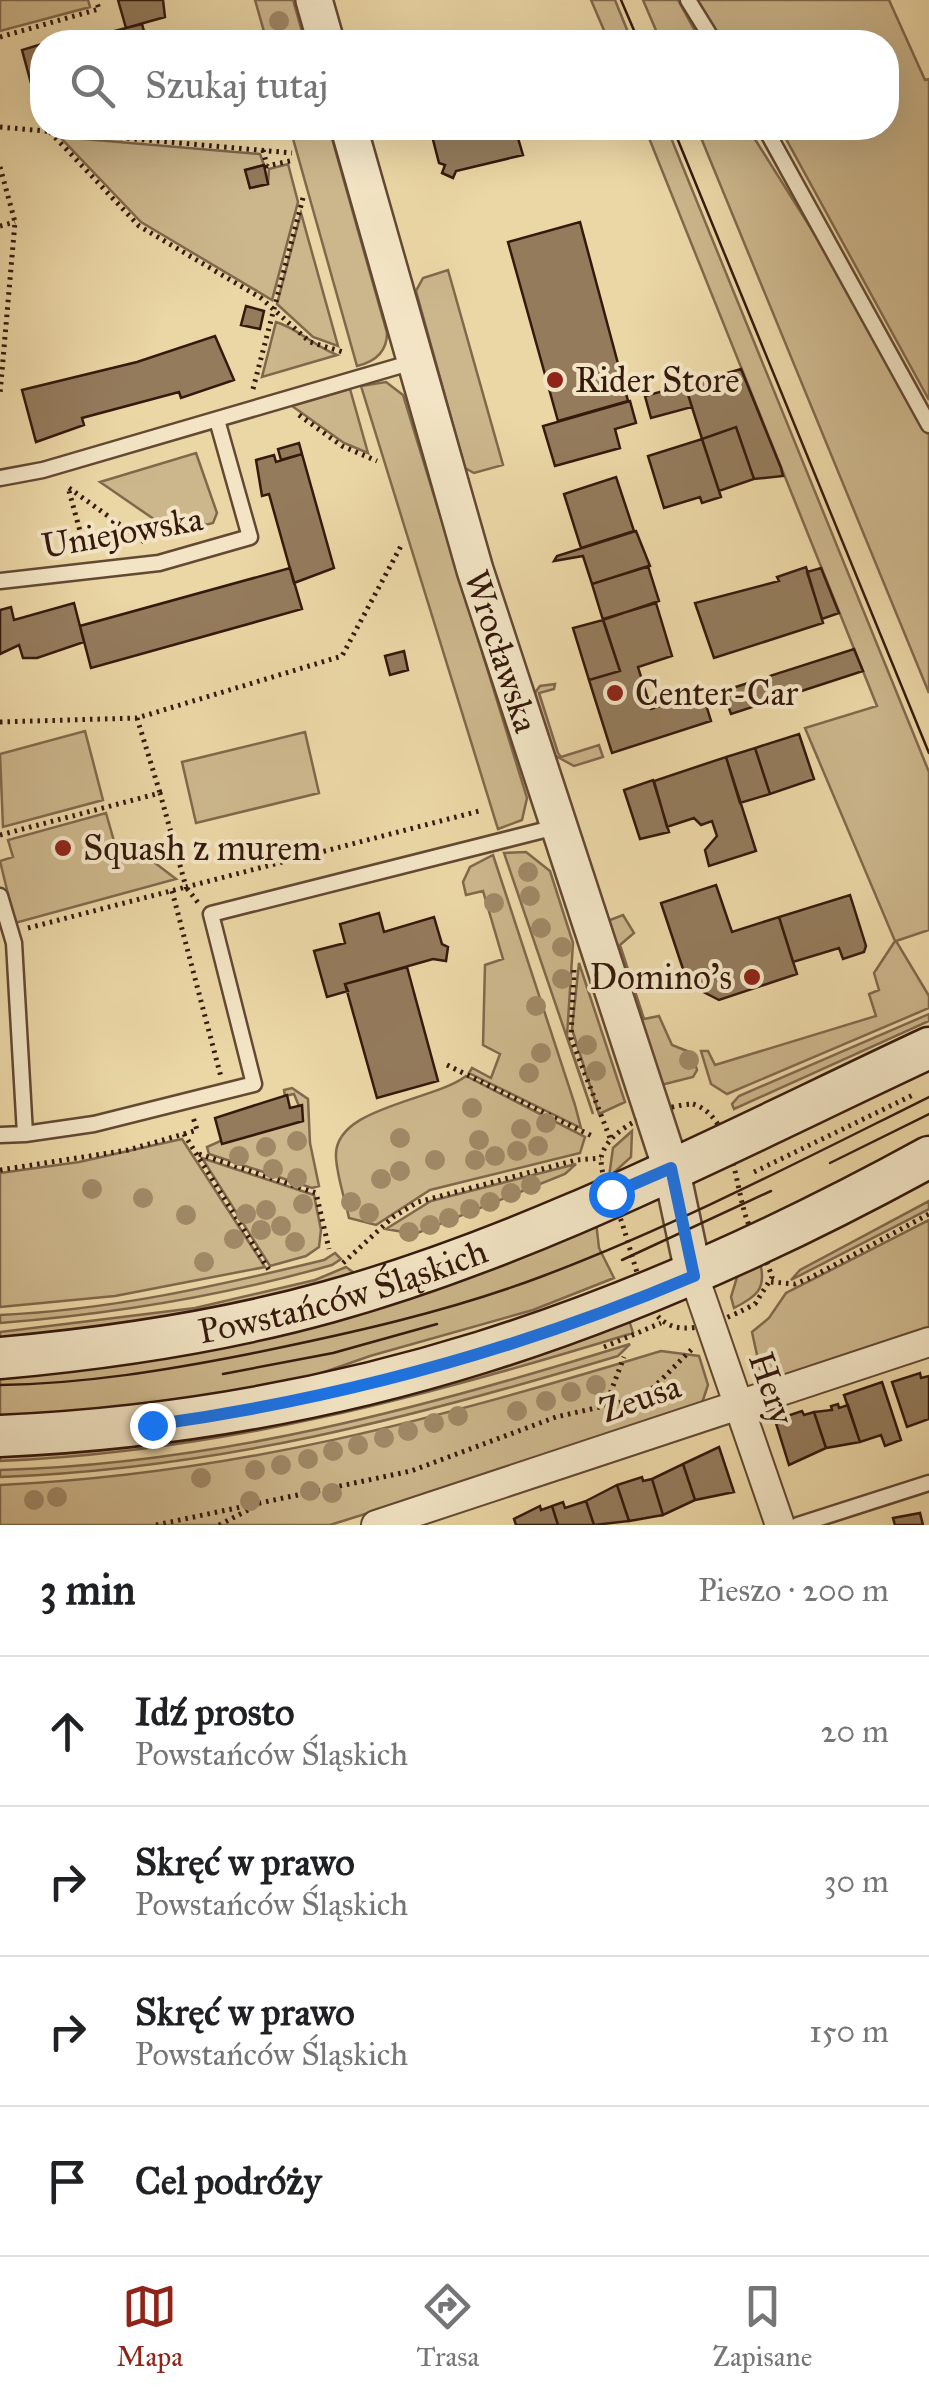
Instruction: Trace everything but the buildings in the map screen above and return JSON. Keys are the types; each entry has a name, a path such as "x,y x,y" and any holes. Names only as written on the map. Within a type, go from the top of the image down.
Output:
{"main road":[{"name":"Powstańców Śląskich","path":"0,1358 100,1349 208,1332 330,1302 487,1248 929,1048"},
{"path":"0,1436 152,1425 320,1397 478,1356 694,1276 929,1157"}],"street":[{"path":"314,0 323,30"},
{"name":"Wrocławska","path":"353,140 414,362 556,827 671,1168"},
{"path":"671,1168 694,1276"},
{"name":"Hery","path":"694,1276 780,1525"},
{"name":"Zeusa","path":"376,1525 929,1342"}],"lane":[{"path":"688,0 707,30"},
{"path":"772,140 929,424"},
{"path":"0,478 62,465 414,362"},
{"name":"Uniejowska","path":"0,580 170,560 250,537 216,420"},
{"path":"0,1135 94,1124 254,1084 211,914 556,827"},
{"path":"0,896 11,933 26,1134"},
{"path":"798,1525 929,1483"}],"path":[{"path":"0,36 99,9 96,0"},
{"path":"0,127 30,130"},
{"path":"58,140 139,226 274,308 310,342 346,353"},
{"path":"145,140 263,150 293,156 267,166 263,150"},
{"path":"0,167 15,222 0,394"},
{"path":"247,411 304,194"},
{"path":"0,226 15,222"},
{"path":"280,401 342,446 377,461"},
{"path":"62,465 90,570"},
{"path":"68,488 170,560"},
{"path":"0,722 138,718 342,656 401,546"},
{"path":"138,718 186,888 211,914"},
{"path":"0,835 160,793"},
{"path":"11,933 483,810"},
{"path":"172,891 225,1091"},
{"path":"586,918 576,954 569,1031 610,1138"},
{"path":"446,1065 592,1136"},
{"path":"754,1172 929,1086"},
{"path":"671,1108 699,1106 713,1120"},
{"path":"606,1182 602,1158 610,1138 634,1125"},
{"path":"0,1170 109,1154 184,1134 270,1270"},
{"path":"196,1153 316,1192 328,1249"},
{"path":"334,1268 393,1217 428,1197 587,1157 602,1158"},
{"path":"740,1183 744,1211"},
{"path":"735,1313 755,1304 771,1282 795,1284 810,1278 929,1214"},
{"path":"626,1236 632,1263"},
{"path":"650,1309 669,1327 697,1326"},
{"path":"156,1525 411,1472 556,1417 644,1397 698,1344"},
{"path":"605,1406 624,1358"},
{"path":"220,1525 259,1505"}],"shaded area":[{"path":"0,0 88,0 90,7 0,31"},
{"path":"255,0 293,0 302,30 264,30"},
{"path":"591,0 615,0 627,30 604,30"},
{"path":"643,0 678,0 694,30 656,30"},
{"path":"694,0 889,0 925,80 929,79 929,400 787,140 899,140 899,30 710,30"},
{"path":"63,140 260,154 264,165 246,170 250,188 268,184 269,169 288,164 298,202 272,300 141,222"},
{"path":"293,140 332,140 387,333 382,351 357,366"},
{"path":"650,140 672,140 929,772 929,930 896,941 929,996 929,1008 727,1094 711,1084 701,1051 708,1051 715,1065 876,1016 869,994 879,990 874,973 895,941 805,728 877,706"},
{"path":"702,140 756,140 842,278 929,432 929,693"},
{"path":"301,213 338,346 313,337 277,304"},
{"path":"448,270 503,465 474,473 465,468 416,291 423,278"},
{"path":"276,322 291,328 337,355 262,377"},
{"path":"386,382 403,395 527,798 522,820 498,829 361,386"},
{"path":"350,389 368,453 344,443 292,406"},
{"path":"196,453 217,513 213,523 174,533 100,482"},
{"path":"555,684 554,689 539,693 558,753 561,757 599,745 603,757 574,766 554,755 534,694 540,686"},
{"path":"85,731 103,800 3,827 0,754"},
{"path":"305,732 319,793 196,823 182,762"},
{"path":"106,813 120,862 146,856 176,879 15,923 0,861 13,857 8,840"},
{"path":"526,852 550,871 573,943 567,1036 593,1114 504,853"},
{"path":"493,855 581,1128 469,1073 472,1068 491,1078 500,1054 483,1045 485,965 503,959 483,891 466,895 463,882 470,867"},
{"path":"623,915 634,933 620,945 644,1019 659,1016 672,1045 692,1053 697,1070 693,1077 661,1085 608,926 610,920"},
{"path":"579,963 625,1102 599,1114 572,1029"},
{"path":"929,1014 929,1021 734,1109 732,1104 739,1096"},
{"path":"466,1076 585,1137 580,1153 430,1190 376,1225 349,1218 337,1165 339,1140 367,1116"},
{"path":"292,1088 308,1099 310,1143 319,1186 312,1188 209,1154 207,1147 299,1106 294,1094 285,1096 284,1090"},
{"path":"632,1131 631,1157 609,1177 613,1148"},
{"path":"182,1139 265,1267 115,1296 0,1307 0,1173 79,1162"},
{"path":"202,1158 314,1195 321,1230 319,1247 306,1256 270,1266"},
{"path":"576,1164 565,1174 415,1234 386,1229 431,1201"},
{"path":"929,1201 929,1209 791,1280 800,1270"},
{"path":"929,1220 929,1330 784,1379 782,1374 760,1369 752,1332 769,1318 786,1293"},
{"path":"596,1222 599,1248 614,1278 533,1310 370,1356 276,1389 0,1421 0,1372"},
{"path":"335,1253 341,1259 332,1265 209,1295 0,1323 0,1315 82,1308 163,1295 324,1260"},
{"path":"760,1263 761,1286 734,1308 731,1297 738,1274"},
{"path":"346,1267 357,1275 192,1317 0,1341 0,1332 195,1308 315,1280"},
{"path":"629,1320 633,1333 477,1379 321,1418 162,1446 0,1461 0,1453 422,1389"},
{"path":"630,1344 618,1356 541,1379 313,1437 159,1463 0,1477 0,1470 161,1457 319,1429 475,1390"},
{"path":"661,1351 699,1356 708,1385 700,1409 330,1525 0,1525 0,1485 87,1479 254,1456 416,1420"}],"tram line":[{"path":"621,0 634,30"},
{"path":"678,140 929,753"},
{"path":"0,1385 94,1379 188,1365 360,1330 471,1301 641,1236 929,1097"},
{"path":"830,1163 929,1114"},
{"path":"622,1260 771,1191"},
{"path":"223,1374 333,1353 437,1324"}],"place":[{"name":"Rider Store","path":"555,380"},
{"name":"Center-Car","path":"615,693"},
{"name":"Squash z murem","path":"63,848"},
{"name":"Domino's","path":"752,977"}],"route":[{"path":"152,1425 320,1397 402,1378 529,1339 694,1276 671,1168 611,1194"}]}
